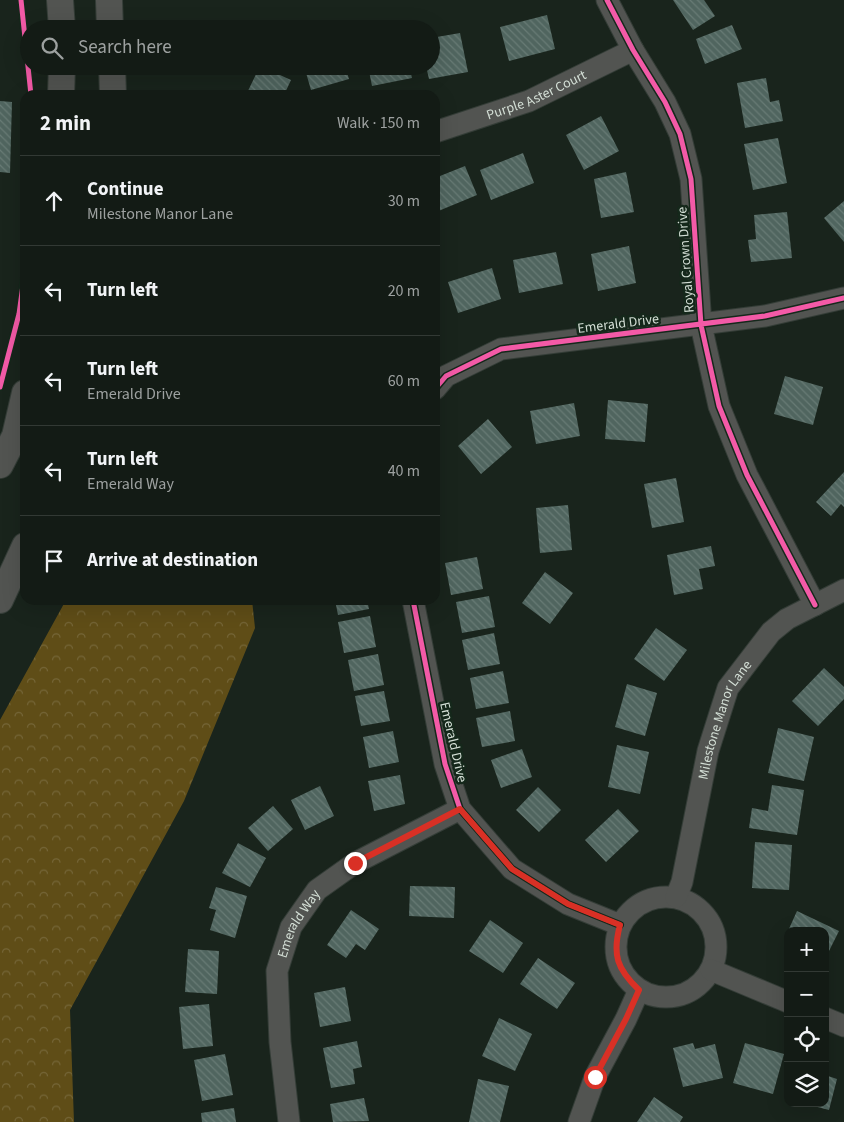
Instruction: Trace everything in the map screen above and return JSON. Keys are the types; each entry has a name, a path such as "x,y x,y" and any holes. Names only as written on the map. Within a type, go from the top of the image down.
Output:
{"street":[{"path":"60,0 61,20"},
{"path":"109,0 110,20"},
{"name":"Royal Crown Drive","path":"607,0 633,50 665,102 680,134 691,179 702,325 719,406 747,475 815,605"},
{"name":"Purple Aster Court","path":"440,130 529,101 633,50"},
{"path":"61,90 62,75"},
{"path":"112,75 113,90"},
{"name":"Emerald Drive","path":"440,383 446,376 501,349 766,316 844,298"},
{"path":"0,465 15,436 20,414"},
{"path":"0,600 20,557"},
{"name":"Milestone Manor Lane","path":"676,897 682,882 708,751 728,688 771,632 787,619 844,590"},
{"name":"Emerald Drive","path":"414,605 445,764 460,809 512,869 568,904 620,925"},
{"name":"Emerald Way","path":"289,1122 280,1042 277,971 290,927 317,890 355,863 460,809"},
{"path":"658,897 676,897 692,904 708,920 715,936 716,954 711,970 700,984 689,992 672,997 655,997 639,990 624,976 617,959 616,942 620,925 628,914 642,902 658,897"},
{"path":"711,970 784,1000"},
{"path":"579,1122 595,1077 639,990"},
{"path":"829,1020 844,1026"}],"green space":[{"path":"63,605 253,605 255,628 184,801 70,1010 74,1122 0,1122 0,720"}],"building":[{"path":"673,0 704,0 715,16 693,30"},
{"path":"547,15 555,49 509,61 500,27"},
{"path":"732,25 742,49 705,64 696,39"},
{"path":"460,33 468,72 429,79 428,75 440,75 440,36"},
{"path":"256,75 280,75 291,80 286,90 248,90"},
{"path":"307,75 348,75 349,79 311,90"},
{"path":"370,75 411,75 412,78 372,86"},
{"path":"766,78 770,102 779,100 783,121 745,128 737,83"},
{"path":"0,101 12,102 10,173 0,172"},
{"path":"601,116 619,151 584,170 566,135"},
{"path":"778,138 787,183 753,190 744,144"},
{"path":"523,153 534,183 491,200 480,170"},
{"path":"465,166 477,195 440,210 440,176"},
{"path":"626,172 634,212 601,218 594,179"},
{"path":"844,201 844,242 824,218"},
{"path":"787,212 792,258 751,262 748,240 756,239 754,215"},
{"path":"629,246 636,283 598,291 591,254"},
{"path":"556,252 563,284 519,293 513,260"},
{"path":"492,268 501,299 458,313 448,282"},
{"path":"785,376 823,387 813,425 774,414"},
{"path":"608,400 648,404 645,442 605,439"},
{"path":"574,403 580,436 536,444 530,411"},
{"path":"488,419 512,447 481,474 458,446"},
{"path":"844,472 844,507 841,504 831,516 816,502"},
{"path":"676,478 684,522 652,528 644,484"},
{"path":"568,505 572,550 540,553 536,508"},
{"path":"711,546 715,566 699,569 703,589 674,595 667,555"},
{"path":"477,557 483,589 451,595 445,563"},
{"path":"545,572 573,593 550,624 522,603"},
{"path":"489,596 495,627 462,633 456,602"},
{"path":"336,605 368,605 369,609 338,615"},
{"path":"370,616 376,647 344,653 338,622"},
{"path":"656,628 687,650 664,681 634,659"},
{"path":"494,633 500,664 468,670 462,640"},
{"path":"378,654 384,685 354,691 348,660"},
{"path":"824,668 844,687 844,699 818,726 792,701"},
{"path":"503,671 509,703 476,709 470,678"},
{"path":"627,684 657,693 645,736 615,727"},
{"path":"384,691 390,721 361,726 355,696"},
{"path":"510,711 515,741 482,747 476,718"},
{"path":"778,728 814,737 804,781 768,773"},
{"path":"393,731 399,762 369,768 363,737"},
{"path":"617,745 649,752 640,794 608,787"},
{"path":"522,749 532,777 501,788 491,760"},
{"path":"400,775 405,804 374,811 368,781"},
{"path":"772,785 804,790 797,835 749,828 752,808 768,811"},
{"path":"320,786 334,816 305,830 291,800"},
{"path":"538,787 561,810 539,832 516,810"},
{"path":"273,806 293,829 268,851 248,828"},
{"path":"618,809 639,831 606,862 585,840"},
{"path":"755,842 792,845 789,890 752,888"},
{"path":"238,843 266,858 250,887 222,873"},
{"path":"410,886 455,887 454,918 409,916"},
{"path":"216,887 247,896 235,938 210,930 216,910 209,908"},
{"path":"351,910 379,929 365,950 356,944 346,958 327,945"},
{"path":"797,911 839,931 829,951 829,927 790,927"},
{"path":"490,920 523,943 503,973 469,951"},
{"path":"188,949 219,951 217,994 185,992"},
{"path":"538,958 575,983 557,1009 520,984"},
{"path":"345,987 351,1021 320,1027 314,993"},
{"path":"209,1004 213,1046 183,1049 179,1007"},
{"path":"499,1018 532,1034 515,1071 482,1056"},
{"path":"357,1041 362,1067 353,1069 355,1084 331,1088 323,1048"},
{"path":"693,1043 695,1049 715,1044 723,1078 683,1087 673,1048"},
{"path":"745,1043 784,1054 773,1094 733,1083"},
{"path":"225,1054 233,1095 202,1101 194,1060"},
{"path":"829,1076 837,1079 829,1110 818,1107 829,1107"},
{"path":"478,1079 509,1086 500,1122 469,1122"},
{"path":"654,1097 683,1117 680,1122 637,1122"},
{"path":"364,1098 369,1121 333,1122 330,1104"},
{"path":"234,1108 236,1122 202,1122 201,1113"}],"cycle path":[{"path":"21,0 23,20"},
{"path":"607,0 633,50 665,102 680,134 691,179 701,325 719,406 747,475 815,605"},
{"path":"29,75 30,90"},
{"path":"440,383 446,376 501,349 765,316 844,298"},
{"path":"0,387 20,307"},
{"path":"414,605 445,764 460,809 512,869 568,904 620,925"}],"route":[{"path":"355,863 428,823 460,809 485,841 512,869 568,904 620,925 616,942 617,959 624,976 639,990 595,1077"}]}
